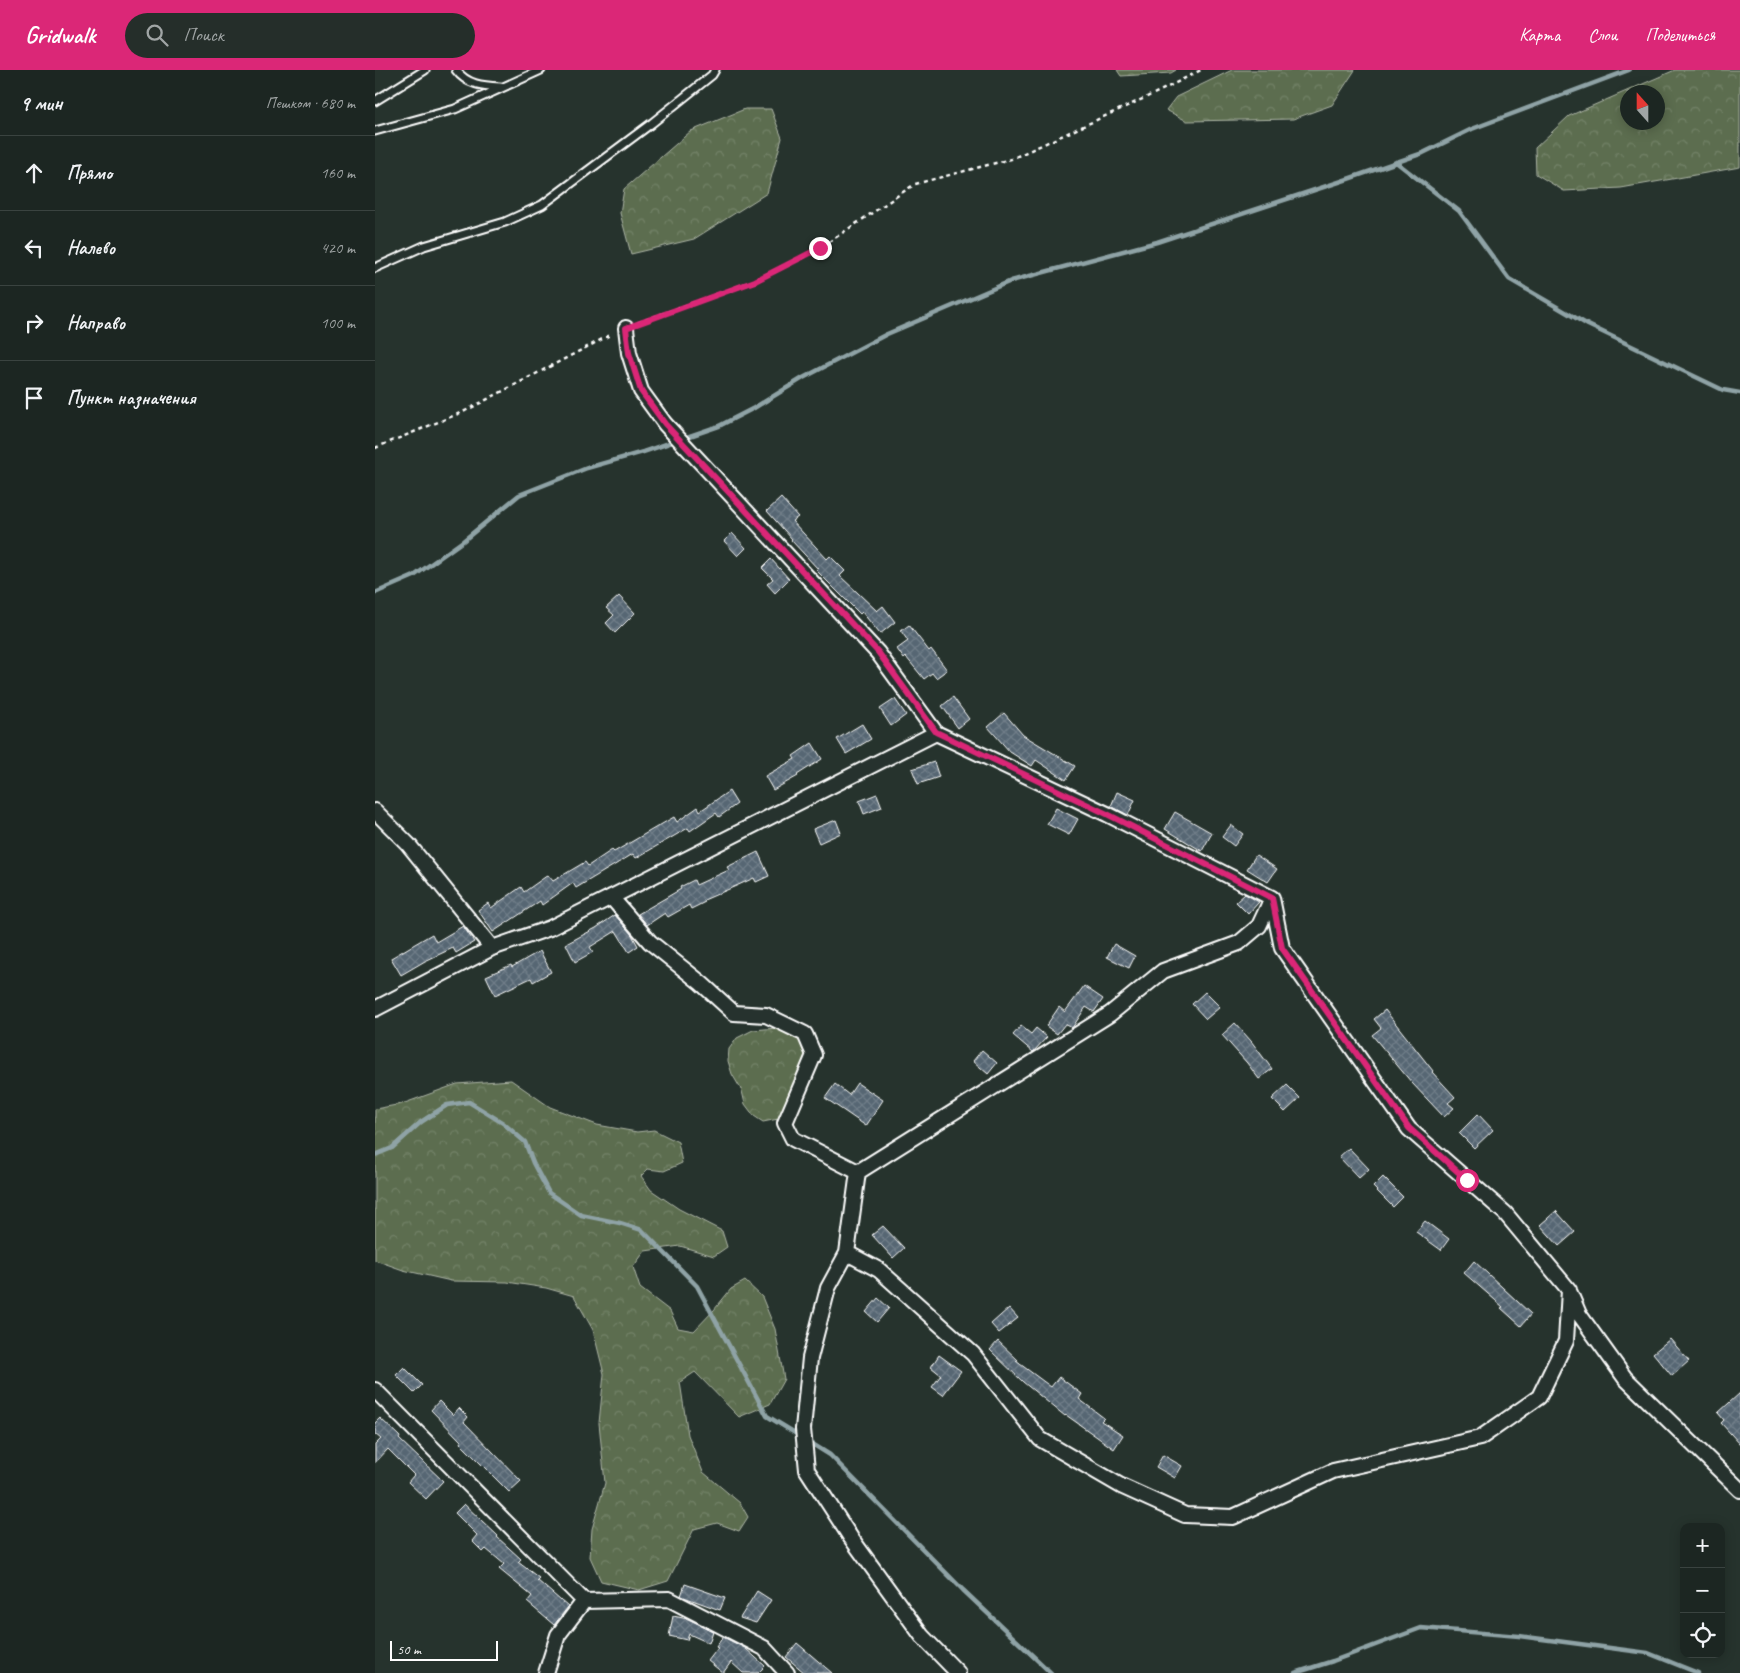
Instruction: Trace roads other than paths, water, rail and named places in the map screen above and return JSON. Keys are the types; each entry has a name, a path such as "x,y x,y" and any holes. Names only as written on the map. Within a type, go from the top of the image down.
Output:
{"street":[{"path":"626,328 629,353 641,391 665,424 878,652 936,732 1107,814 1272,898"},
{"path":"375,1008 492,948 550,928 936,732"},
{"path":"375,811 408,844 492,948"},
{"path":"611,896 650,942 701,983 734,1013 765,1015 805,1034 814,1055 785,1124 793,1140 858,1172"},
{"path":"858,1172 1110,1014 1163,971 1239,943 1259,926 1272,898"},
{"path":"1272,898 1282,948 1409,1128 1505,1213 1569,1290 1579,1314 1625,1378 1740,1490"},
{"path":"858,1172 847,1253 828,1288 810,1358 803,1429 807,1470 851,1538 922,1636 958,1673"},
{"path":"847,1253 879,1270 973,1354 1040,1439 1121,1486 1185,1515 1233,1517 1333,1471 1480,1438 1539,1396 1566,1342 1569,1290"},
{"path":"375,1390 584,1601 669,1599 764,1648 787,1673"},
{"path":"546,1673 559,1635 584,1601"}],"lane":[{"path":"375,101 425,70"},
{"path":"456,70 461,78 479,86 503,87"},
{"path":"375,131 455,109 541,70"},
{"path":"375,268 424,246 505,222 542,205 652,123 712,75 715,70"}],"waterway":[{"path":"375,593 414,576 463,541 519,495 587,468 643,452 719,426 754,408 803,378 887,334 1011,281 1157,242 1342,181 1423,153 1472,129 1629,70"},
{"path":"1396,162 1459,211 1509,279 1588,325 1723,390 1740,393"},
{"path":"375,1155 392,1148 421,1122 447,1105 469,1102 503,1123 525,1142 533,1163 549,1193 581,1215 620,1223 642,1230 697,1286 767,1416 800,1436"},
{"path":"806,1440 830,1455 963,1590 1051,1673"},
{"path":"1295,1673 1421,1628 1519,1636 1648,1653 1698,1673"}]}
